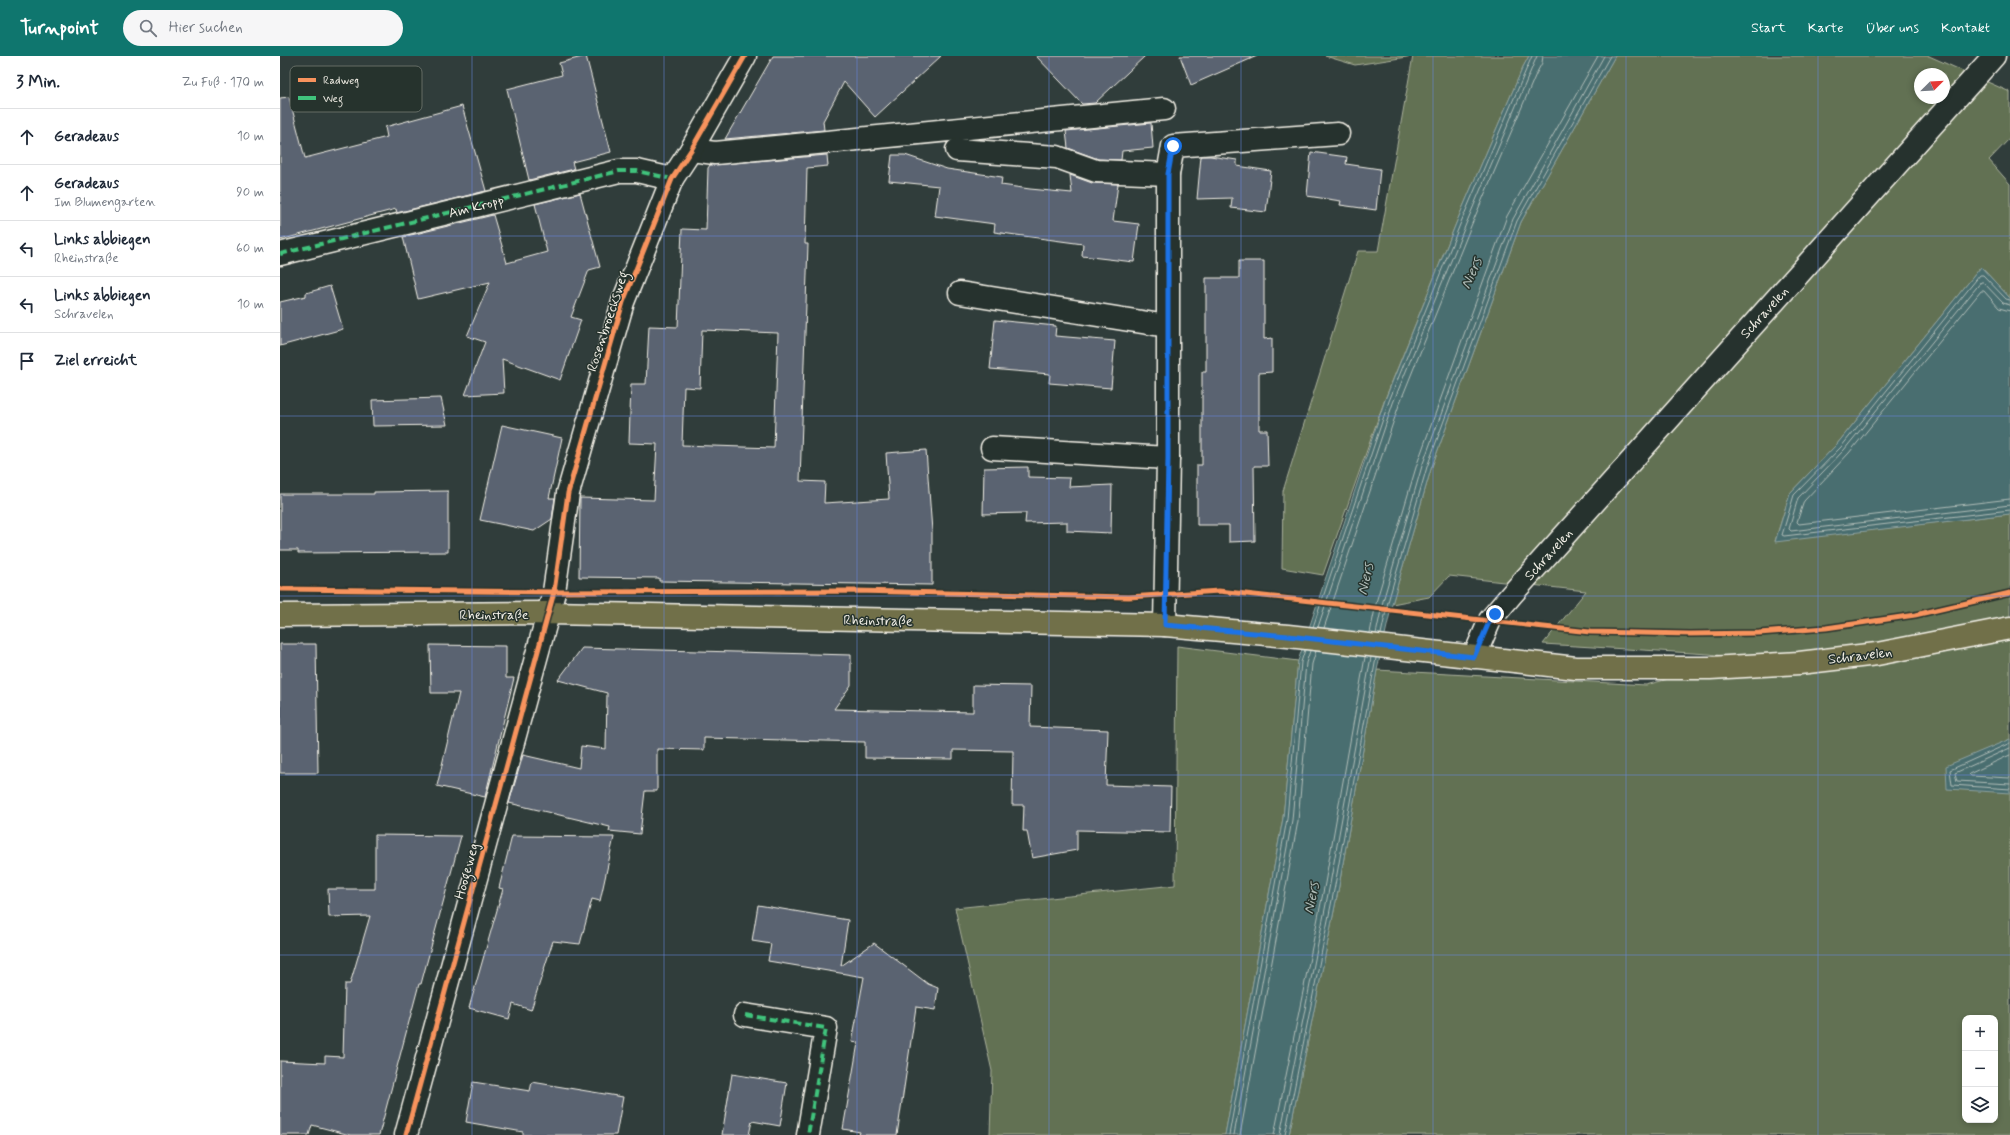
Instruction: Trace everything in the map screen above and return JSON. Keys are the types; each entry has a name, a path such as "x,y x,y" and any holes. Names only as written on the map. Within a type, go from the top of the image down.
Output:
{"main road":[{"name":"Rheinstraße","path":"280,615 548,613 1165,625 1288,636 1474,657"},
{"name":"Schravelen","path":"1474,657 1576,668 1710,668 1877,654 2010,628"}],"street":[{"name":"Rosenbroecksweg","path":"548,613 554,592 568,493 623,302 672,179 691,150 745,56"},
{"name":"Schravelen","path":"1474,657 1490,620 1512,594 1994,56"},
{"path":"691,150 715,153 1164,109"},
{"path":"1165,625 1168,458 1168,174 1173,146 1338,134"},
{"path":"957,150 1057,157 1096,171 1168,174"},
{"name":"Am Kropp","path":"280,254 619,170 637,171 672,179"},
{"path":"960,293 1168,326"},
{"path":"992,448 1168,458"},
{"name":"Hoogeweg","path":"406,1135 548,613"},
{"path":"745,1015 826,1028 808,1135"}],"green space":[{"path":"1325,56 1413,56 1355,65"},
{"path":"1413,56 1529,56 1457,221 1385,399 1323,575 1282,568 1283,491 1358,251 1378,251"},
{"path":"1615,56 1929,56 2010,92 2010,138 1989,160 2010,184 2010,298 1981,267 1837,444 1790,493 1775,541 2010,514 2010,1135 1289,1135 1339,886 1377,670 1646,685 1710,668 1799,666 1709,654 1543,644 1586,591 1449,576 1429,597 1392,604 1431,469 1521,222"},
{"path":"1177,646 1298,661 1283,818 1225,1135 990,1135 992,1071 955,908 1175,885"}],"water":[{"name":"Niers","path":"1529,56 1615,56 1521,222 1431,469 1392,604 1377,670 1339,886 1289,1135 1225,1135 1283,818 1298,661 1385,400 1457,221"},
{"path":"1981,267 2010,298 2010,514 1775,542 1790,493 1837,444"},
{"path":"2010,739 2010,793 1947,789 1946,766"}],"building":[{"path":"586,56 611,152 572,162 574,169 529,180 507,89 562,75 559,63"},
{"path":"773,56 941,56 875,117 844,82 823,121 824,130 725,139"},
{"path":"1036,56 1145,56 1095,103 1082,104"},
{"path":"1180,56 1257,56 1191,85"},
{"path":"289,97 290,112 293,112 305,158 387,137 385,127 462,106 486,191 397,213 396,209 280,240 280,98"},
{"path":"1151,123 1153,148 1122,151 1121,160 1098,159 1068,148 1066,131"},
{"path":"1311,152 1347,157 1346,164 1380,169 1376,210 1340,205 1341,201 1307,196"},
{"path":"827,155 828,166 807,168 805,244 808,244 800,481 825,482 824,503 889,499 886,453 926,450 932,531 932,585 659,581 659,578 579,577 580,498 654,500 657,444 629,443 631,384 646,384 649,326 678,327 682,229 706,230 708,168 710,165","holes":["702,330 778,333 774,448 682,445 684,387 700,388"]},
{"path":"892,155 905,155 947,169 1002,177 1001,185 1030,189 1072,193 1070,175 1092,183 1118,184 1113,221 1139,224 1134,262 1082,256 1083,244 994,232 995,224 935,216 939,186 889,181"},
{"path":"1201,156 1237,160 1237,166 1271,171 1266,212 1231,208 1232,198 1197,199"},
{"path":"580,193 600,267 589,270 571,317 581,320 560,380 502,359 504,393 465,395 485,342 467,336 490,282 418,299 403,237 493,215 507,263 547,252 535,204"},
{"path":"1239,261 1264,261 1264,339 1272,338 1272,372 1259,373 1259,430 1267,430 1268,466 1254,466 1255,541 1229,542 1229,525 1197,525 1197,465 1202,465 1202,372 1206,372 1206,278 1239,278"},
{"path":"330,286 343,329 280,346 280,302 306,296 306,293"},
{"path":"995,320 1056,326 1055,336 1115,341 1111,388 1049,383 1050,374 990,369"},
{"path":"441,398 447,425 373,426 372,400"},
{"path":"502,425 562,438 549,498 555,498 552,519 534,531 480,520"},
{"path":"1028,467 1028,477 1070,478 1069,487 1112,485 1111,533 1067,531 1067,522 1025,523 1026,513 983,514 984,468"},
{"path":"448,491 448,552 298,553 298,550 280,550 280,494 374,494 374,492"},
{"path":"280,644 316,644 318,773 280,773"},
{"path":"430,645 506,646 506,678 514,678 485,797 437,786 459,693 431,693"},
{"path":"582,648 851,655 851,685 834,709 973,712 973,685 1031,686 1030,727 1108,730 1106,785 1171,787 1170,832 1077,830 1077,850 1032,858 1027,831 1023,831 1024,805 1012,805 1013,751 953,750 953,759 865,758 865,742 704,738 704,750 657,749 657,791 645,791 640,834 609,831 610,827 509,803 523,755 579,768 581,746 606,749 607,693 558,680"},
{"path":"375,835 461,836 421,984 419,984 379,1135 350,1135 312,1125 309,1135 280,1135 280,1061 325,1063 325,1056 343,1057 345,984 350,984 370,916 329,917 328,889 375,889"},
{"path":"512,836 614,837 600,901 592,899 580,944 553,941 531,1010 513,1004 509,1019 469,1008 503,889 499,888"},
{"path":"758,905 848,920 841,966 874,943 928,984 938,988 935,1010 916,1007 897,1135 859,1135 860,1132 843,1129 858,1043 852,1042 864,977 768,961 771,944 752,941"},
{"path":"732,1074 787,1083 780,1126 752,1121 749,1135 722,1135"},
{"path":"473,1082 530,1091 532,1082 623,1097 616,1135 523,1135 523,1132 466,1122"}],"marked path":[{"path":"280,254 619,171 637,171 672,179"},
{"path":"745,1015 826,1028 808,1135"}],"cycle path":[{"path":"406,1135 554,592 568,493 623,302 672,179 691,150 745,56"},
{"path":"280,589 554,592 856,591 1129,597 1219,591 1590,632 1690,634 1759,633 1826,628 1915,615 2010,593"}],"route":[{"path":"1173,146 1168,174 1168,458 1165,625 1288,636 1474,657 1490,620 1495,614"}]}
